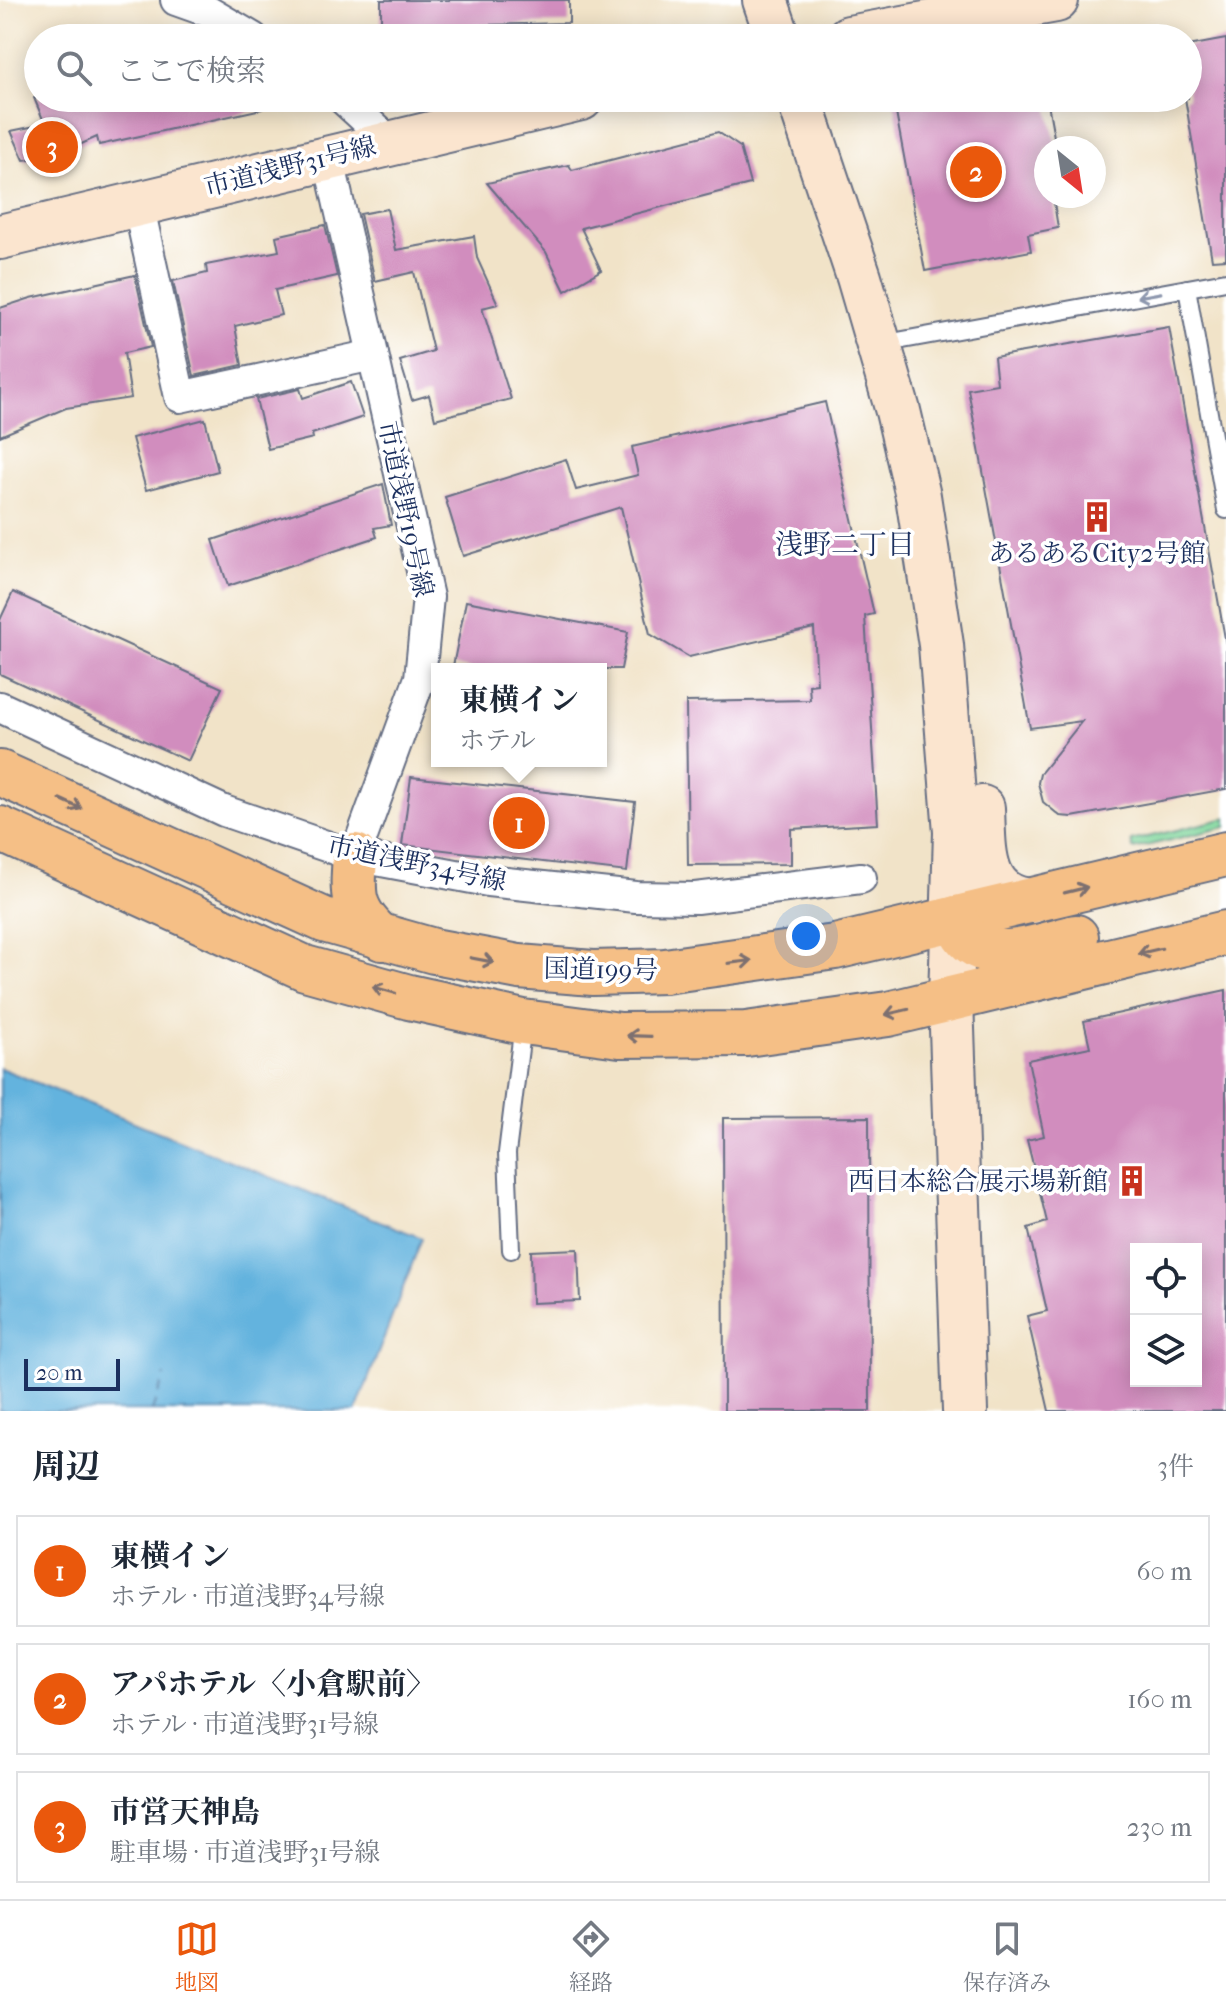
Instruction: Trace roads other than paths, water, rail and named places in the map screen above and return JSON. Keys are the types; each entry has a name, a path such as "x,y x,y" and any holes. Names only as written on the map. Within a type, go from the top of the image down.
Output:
{"highway":[{"name":"国道199号","path":"0,773 247,888 324,920 382,938 519,967 593,973 665,971 835,947 1226,854"},
{"path":"0,829 305,968 409,997 523,1022 620,1035 746,1034 888,1014 1226,933"},
{"path":"355,856 352,890 356,910 382,938"},
{"path":"956,918 967,942 993,953 1226,901"}],"street":[{"path":"176,0 207,11 229,24"},
{"path":"765,0 773,24"},
{"path":"925,24 1056,0"},
{"path":"357,112 390,142"},
{"name":"市道浅野31号線","path":"0,237 520,112"},
{"path":"804,112 898,411 918,496 941,645 956,832 956,918 951,999 965,1411"},
{"name":"市道浅野19号線","path":"328,156 428,597 420,678 355,856"},
{"path":"138,203 180,397 373,355"},
{"path":"898,411 955,540 971,642 985,865 1004,892 1018,900 1032,901"},
{"name":"市道浅野34号線","path":"0,707 224,811 355,856 488,881 636,897 696,898 861,878"},
{"path":"940,1411 953,1066"}],"lane":[{"path":"879,344 1226,281"},
{"path":"1187,288 1226,510"},
{"path":"511,1250 507,1153 523,1022"}],"water":[{"path":"0,1068 422,1238 356,1411 0,1411"}],"place":[{"name":"市営天神島","path":"52,147"},
{"name":"アパホテル〈小倉駅前〉","path":"976,172"},
{"name":"あるあるCity2号館","path":"1097,517"},
{"name":"東横イン","path":"519,823"},
{"name":"西日本総合展示場新館","path":"1132,1181"}],"district":[{"name":"浅野二丁目","path":"845,544"}]}
